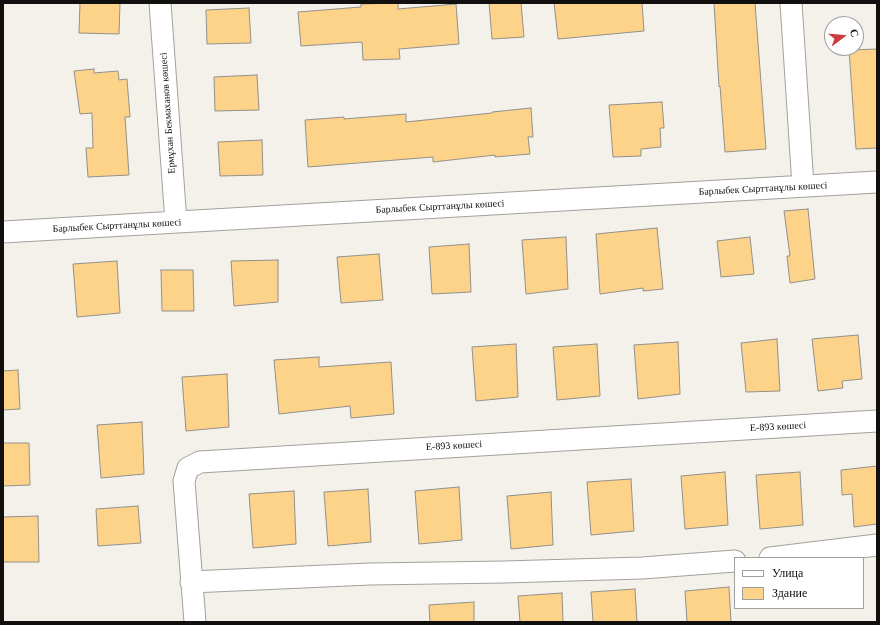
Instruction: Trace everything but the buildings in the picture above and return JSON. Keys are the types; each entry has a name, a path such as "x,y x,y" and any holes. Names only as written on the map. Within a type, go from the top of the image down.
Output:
{"street":[{"name":"Ермұхан Бекмаханов көшесі","path":"160,3 176,222"},
{"path":"791,3 803,186"},
{"name":"Барлыбек Сырттанұлы көшесі","path":"3,232 877,182"},
{"name":"Е-893 көшесі","path":"195,622 184,480 188,468 200,462 877,421"},
{"path":"778,557 877,545"},
{"path":"191,582 370,574 642,568 734,561"}]}
